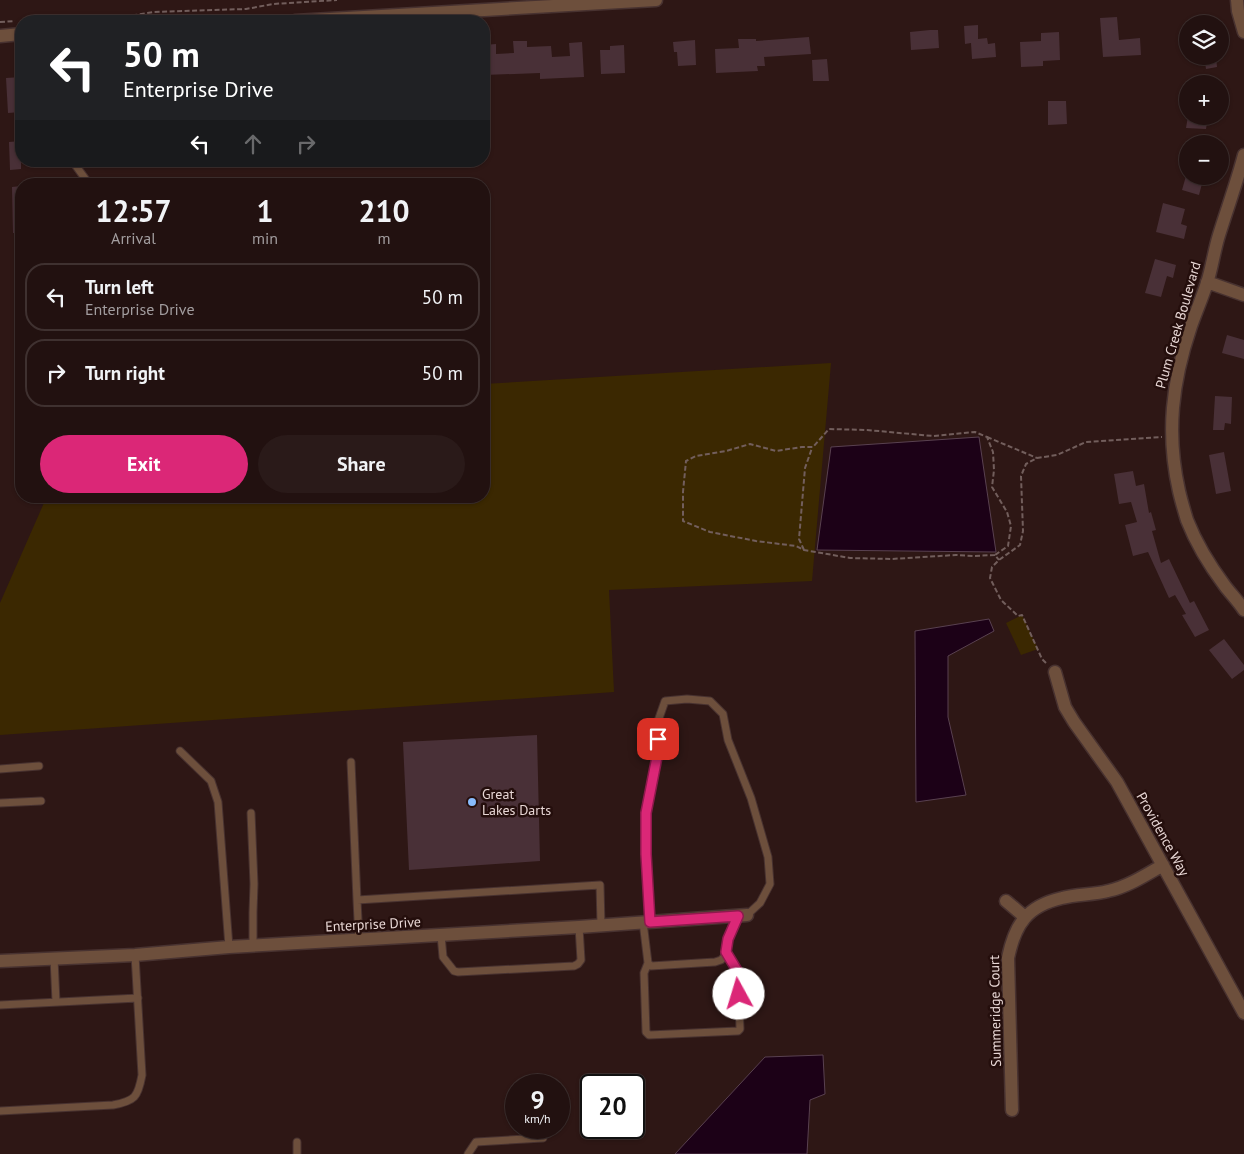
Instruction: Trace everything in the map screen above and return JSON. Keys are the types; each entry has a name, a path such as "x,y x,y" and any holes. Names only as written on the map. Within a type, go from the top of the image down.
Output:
{"street":[{"path":"398,15 656,0"},
{"path":"1237,0 1244,32"},
{"path":"0,36 15,35"},
{"name":"Plum Creek Boulevard","path":"1243,606 1210,565 1187,520 1177,482 1173,457 1172,412 1174,390 1191,327 1207,282 1244,155"},
{"path":"1207,282 1244,295"},
{"name":"Providence Way","path":"1055,672 1065,707 1118,782 1244,1013"},
{"name":"Summeridge Court","path":"1012,1110 1008,958 1011,942 1022,919 1031,911 1051,901 1108,892 1163,866"},
{"path":"1006,902 1025,917"},
{"name":"Enterprise Drive","path":"0,961 135,955 229,947 579,927 742,915"}],"lane":[{"path":"77,167 85,178"},
{"path":"648,963 651,966 721,960 726,952 728,939 742,915 760,903 770,884 768,857 751,798 728,740 723,714 710,701 665,700 658,721 657,757 646,813 648,963 644,973 646,1032 649,1035 738,1031 740,1029 738,972 726,952"},
{"path":"180,751 210,781 218,802 229,947"},
{"path":"351,762 359,940"},
{"path":"0,769 39,766"},
{"path":"0,803 41,801"},
{"path":"251,814 254,884 252,912 253,946"},
{"path":"357,900 600,885 601,925"},
{"path":"441,935 443,957 454,971 458,972 578,964 581,960 579,927"},
{"path":"0,1111 112,1105 126,1102 134,1097 140,1086 142,1075 135,955"},
{"path":"54,958 56,1002"},
{"path":"0,1005 138,998"},
{"path":"468,1154 476,1142 526,1139"},
{"path":"297,1142 297,1154"}],"path":[{"path":"135,15 154,12 246,9 273,4 338,0"},
{"path":"0,22 15,21"},
{"path":"804,550 798,539 805,468 813,447 829,429 867,430 933,436 975,432 1037,458"},
{"path":"1055,672 1042,659 1022,615 1018,616 1002,600 990,578 992,567 1020,544 1023,531 1021,476 1026,464 1037,458 1057,455 1086,442 1172,436"},
{"path":"813,447 776,451 750,444 726,451 696,456 686,461 683,521 710,532 796,546 804,550 850,558 890,560 956,555 995,555 1008,546 1011,526 1007,512 992,487 994,470 993,452 987,437"},
{"path":"995,555 999,560"}],"shaded area":[{"path":"831,363 812,581 609,590 614,692 0,735 0,603 44,503 490,503 490,384"},
{"path":"979,437 996,552 817,550 831,447"},
{"path":"1022,615 1038,649 1021,655 1006,623"},
{"path":"989,619 994,631 948,656 948,717 966,795 916,802 915,631"},
{"path":"823,1055 825,1094 810,1100 807,1154 675,1154 765,1057"}],"building":[{"path":"1117,17 1119,40 1140,38 1141,55 1103,57 1100,18"},
{"path":"978,25 978,39 987,38 988,44 995,43 996,57 972,59 971,43 965,44 964,26"},
{"path":"938,30 939,48 911,50 910,32"},
{"path":"1059,32 1060,60 1043,61 1043,66 1021,67 1020,42 1041,41 1041,33"},
{"path":"809,37 811,54 764,57 765,66 757,66 758,71 716,73 715,49 739,48 738,39 756,39 756,41"},
{"path":"695,40 696,65 678,66 677,52 674,52 673,42"},
{"path":"513,41 527,41 527,47 551,46 552,57 570,56 569,43 582,42 584,77 540,79 540,73 490,75 490,44 496,44 496,54 514,53"},
{"path":"624,45 625,73 601,74 600,50 610,50 610,46"},
{"path":"827,59 829,81 813,81 812,60"},
{"path":"1205,65 1217,65 1217,67 1206,69"},
{"path":"15,77 15,112 8,113 6,78"},
{"path":"1048,101 1066,101 1067,124 1048,125"},
{"path":"1186,125 1207,125 1206,129 1186,128"},
{"path":"9,142 15,142 15,167 21,167 21,169 10,170"},
{"path":"1183,185 1202,185 1199,195 1182,190"},
{"path":"12,187 15,187 15,233 13,233"},
{"path":"1163,203 1185,209 1181,224 1187,226 1184,239 1156,232"},
{"path":"1155,259 1176,265 1173,278 1167,276 1161,297 1145,293"},
{"path":"1227,335 1244,340 1244,359 1222,353"},
{"path":"1215,396 1232,397 1231,424 1225,423 1224,430 1213,430"},
{"path":"1224,452 1231,491 1216,494 1209,455"},
{"path":"1133,471 1136,486 1144,484 1149,513 1151,512 1156,530 1152,531 1161,563 1169,559 1190,603 1194,601 1209,630 1195,637 1182,615 1186,614 1175,595 1169,598 1148,552 1133,556 1125,525 1137,522 1131,502 1119,504 1114,474"},
{"path":"1224,639 1244,665 1244,670 1232,679 1209,650"},
{"name":"Great Lakes Darts","path":"537,735 540,861 409,870 403,742"}],"place":[{"name":"Great Lakes Darts","path":"472,802"}],"route":[{"path":"658,739 657,757 646,813 646,854 650,922 738,916 728,939 726,952 738,972 739,994"}]}
